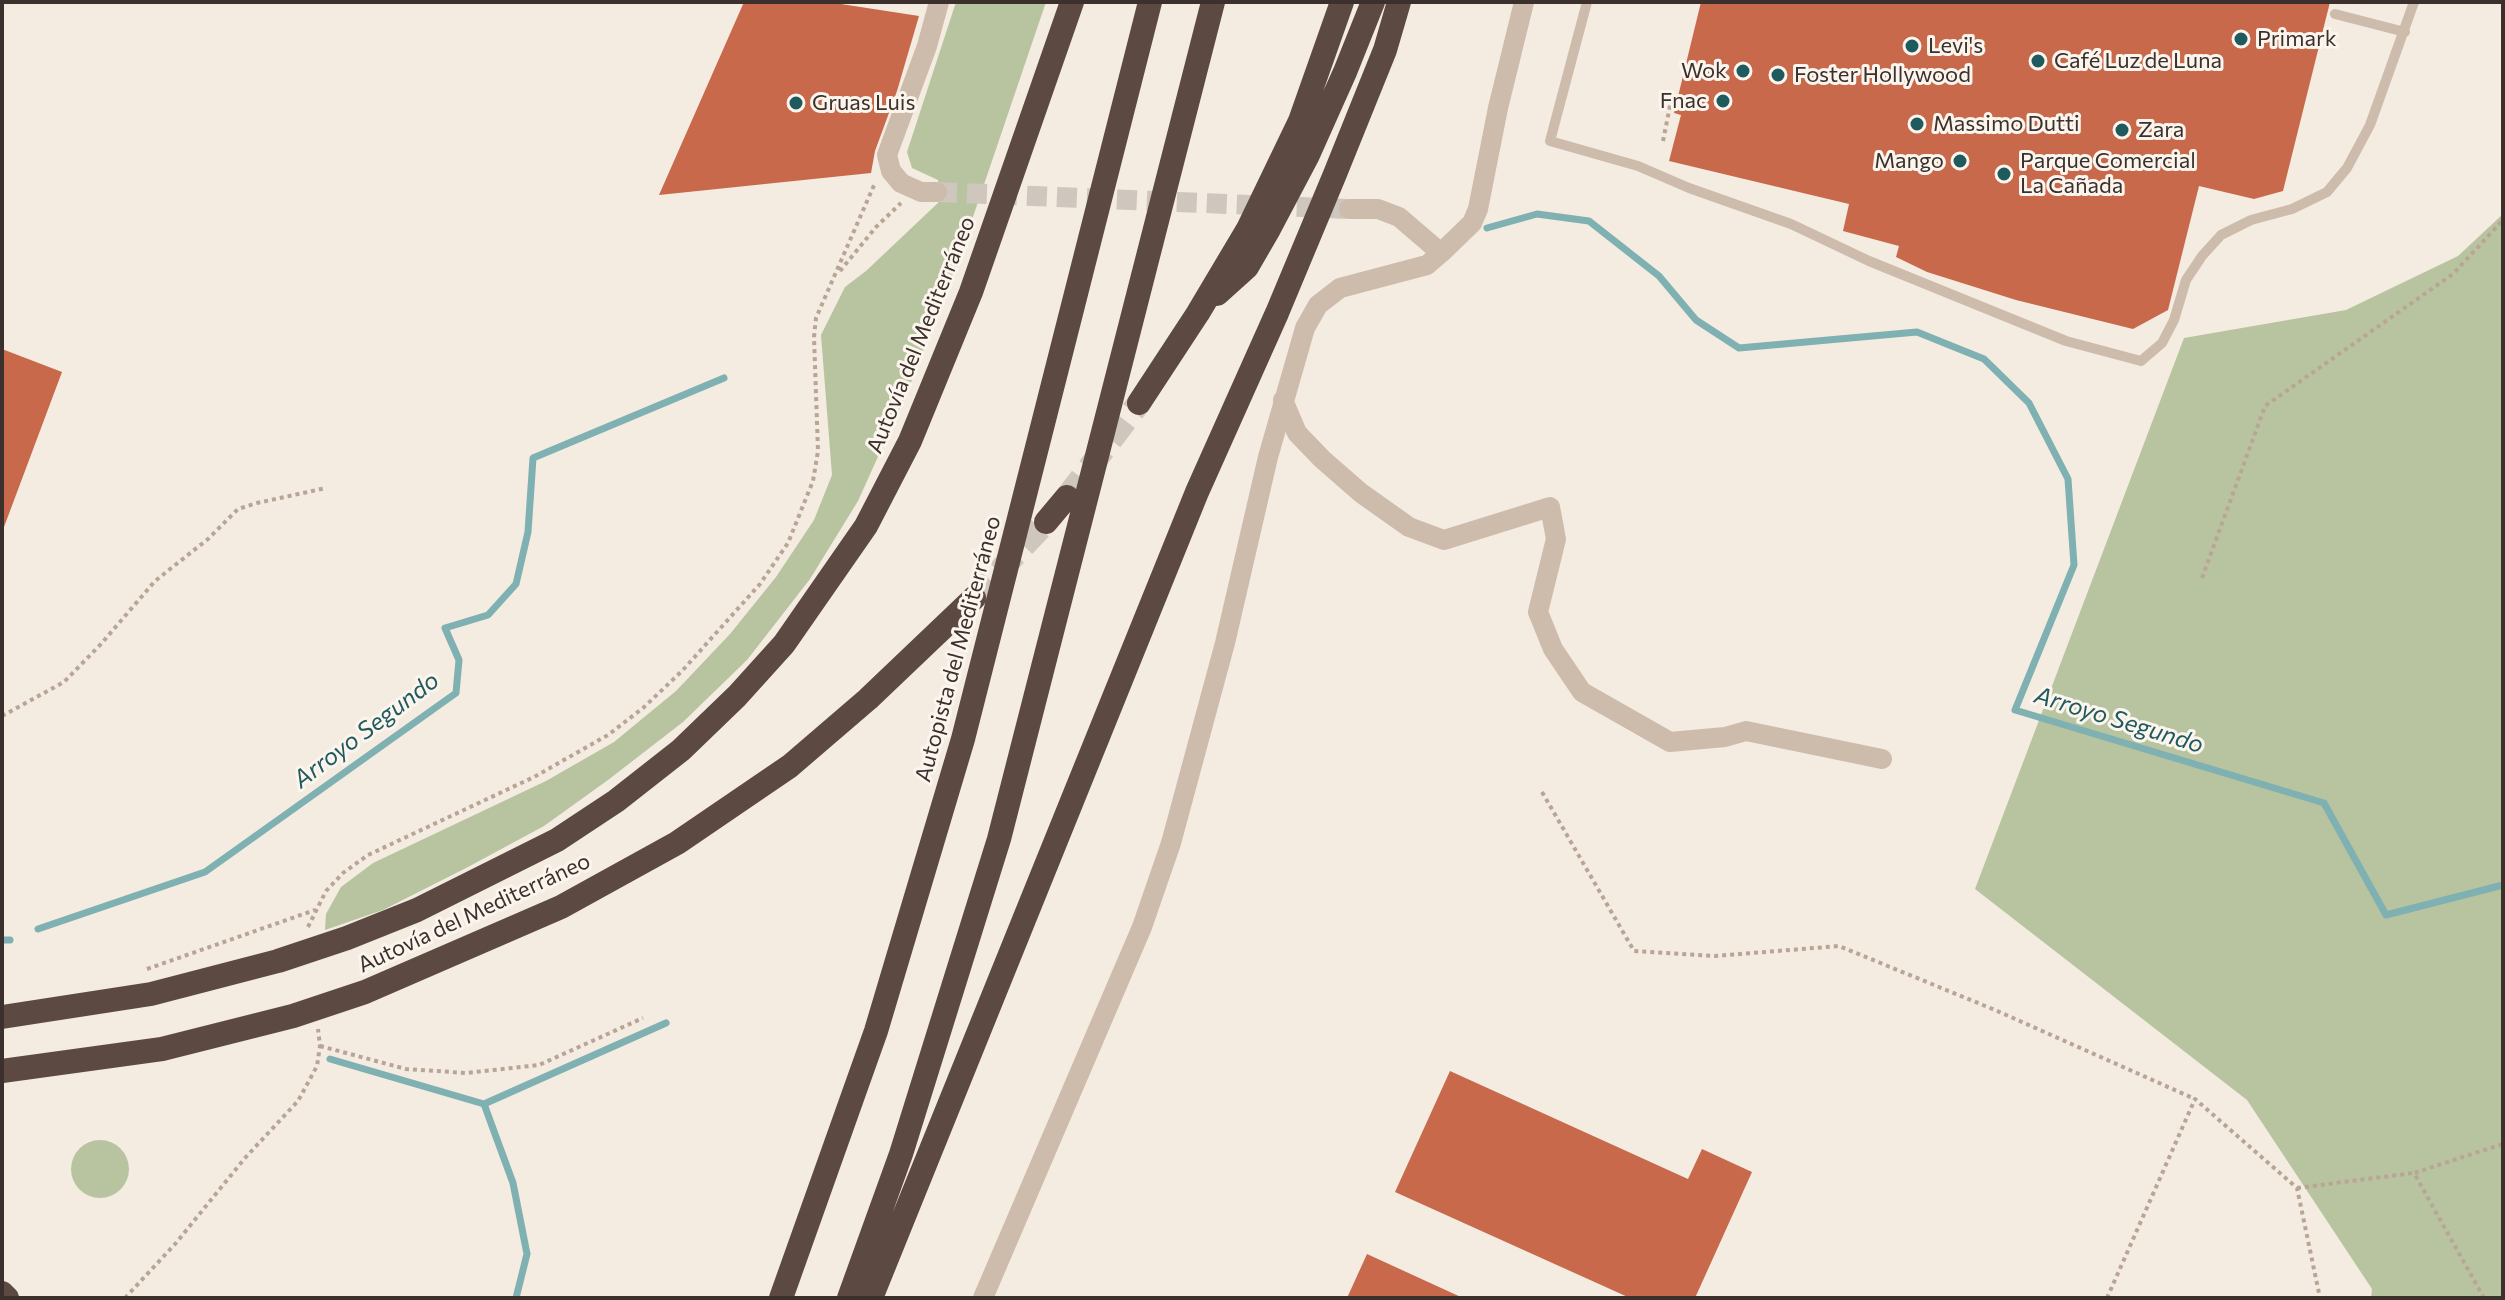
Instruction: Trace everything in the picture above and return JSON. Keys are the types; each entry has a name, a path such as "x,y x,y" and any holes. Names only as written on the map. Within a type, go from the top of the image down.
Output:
{"highway":[{"name":"Autovía del Mediterráneo","path":"2,1017 151,994 278,961 347,938 417,910 557,840 681,750 737,696 784,644 866,526 910,441 971,292 1072,2"},
{"name":"Autopista del Mediterráneo","path":"781,1298 876,1031 963,739 1150,2"},
{"path":"849,1298 901,1154 999,839 1213,2"},
{"path":"1139,403 1248,229 1300,121 1342,2"},
{"path":"1198,313 1247,267 1269,229 1314,143 1373,2"},
{"path":"871,1298 1197,492 1335,174 1385,50 1399,2"},
{"path":"1046,522 1067,497"},
{"name":"Autovía del Mediterráneo","path":"2,1071 162,1049 293,1016 365,992 561,907 677,843 790,766 868,699 974,598"},
{"path":"2,1293 7,1298"}],"street":[{"path":"932,192 915,190 901,183 891,171 887,155 927,46 939,2"},
{"path":"983,1298 1142,927 1171,843 1225,643 1268,457 1305,328 1318,305 1340,288 1427,265 1472,223 1478,209 1524,2"},
{"path":"1349,209 1378,209 1399,217 1441,253"},
{"path":"1283,400 1297,433 1322,459 1361,493 1409,527 1444,540 1550,507 1556,539 1538,612 1553,649 1582,692 1670,742 1725,737 1746,731 1882,759"}],"lane":[{"path":"1587,2 1550,141 1638,166 1689,188 1791,224 1869,261 2066,341 2141,361 2162,343 2174,320 2186,280 2221,235 2251,220 2292,209 2327,192 2347,168 2370,125 2414,2"},
{"path":"2335,14 2405,32"}],"path":[{"path":"1663,141 1671,101"},
{"path":"307,931 315,910 334,882 368,855 534,777 608,735 671,682 760,584 794,531 815,471 818,451 814,328 887,155"},
{"path":"834,280 895,208 906,200 932,192"},
{"path":"2202,578 2265,406 2453,274 2503,220"},
{"path":"2,716 64,682 155,581 208,539 238,509 326,488"},
{"path":"1542,792 1634,951 1715,956 1839,946 1995,1010 2195,1099 2297,1188 2320,1298"},
{"path":"143,971 315,910"},
{"path":"320,1046 406,1069 466,1073 539,1065 643,1018"},
{"path":"125,1298 176,1243 251,1151 291,1110 314,1073 320,1046 317,1023"},
{"path":"2107,1298 2195,1099"},
{"path":"2297,1188 2414,1173 2503,1144"},
{"path":"2414,1173 2484,1298"}],"green space":[{"path":"956,2 1046,2 958,261 908,390 858,501 810,579 747,660 683,722 608,780 544,826 468,867 383,910 325,930 326,914 341,887 373,863 546,781 614,742 676,691 730,634 776,577 814,520 832,475 821,335 845,287 940,201 938,180 912,168 907,152"},
{"path":"2503,214 2503,1298 2371,1298 2372,1289 2247,1100 1975,889 2184,338 2346,310 2458,256"},
{"path":"100,1140 111,1142 120,1149 127,1158 127,1180 120,1189 111,1196 100,1198 89,1196 80,1189 73,1180 71,1169 73,1158 80,1149 89,1142"}],"building":[{"name":"Gruas Luis","path":"744,2 828,2 919,16 875,151 871,173 659,195"},
{"name":"Parque Comercial La Cañada","path":"1701,2 2330,2 2283,191 2254,199 2199,186 2168,310 2133,329 2016,300 1927,272 1896,257 1899,246 1843,231 1849,204 1669,161 1681,115 1674,113"},
{"path":"2,349 62,372 4,527 2,527"},
{"path":"1450,1071 1688,1179 1702,1149 1752,1172 1695,1298 1630,1298 1395,1192"},
{"path":"1367,1254 1463,1298 1347,1298"}],"waterway":[{"name":"Arroyo Segundo","path":"1487,228 1537,214 1589,221 1659,276 1696,320 1739,348 1917,332 1984,359 2029,403 2068,479 2074,565 2015,710 2324,803 2386,915 2503,885"},
{"name":"Arroyo Segundo","path":"38,929 205,872 456,693 459,660 445,628 488,615 516,584 528,532 533,458 724,378"},
{"name":"Arroyo Segundo","path":"2,940 10,940"},
{"path":"484,1104 666,1023"},
{"path":"330,1059 484,1104 513,1183 527,1254 516,1298"}],"tunnel":[{"path":"937,192 1349,209"},
{"path":"1067,497 1139,403"},
{"path":"974,598 1046,522"}],"place":[{"name":"Primark","path":"2241,39"},
{"name":"Levi's","path":"1912,46"},
{"name":"Café Luz de Luna","path":"2038,61"},
{"name":"Wok","path":"1743,71"},
{"name":"Foster Hollywood","path":"1778,75"},
{"name":"Fnac","path":"1723,101"},
{"name":"Gruas Luis","path":"796,103"},
{"name":"Massimo Dutti","path":"1917,124"},
{"name":"Zara","path":"2122,130"},
{"name":"Mango","path":"1960,161"},
{"name":"Parque Comercial La Cañada","path":"2004,174"}]}
